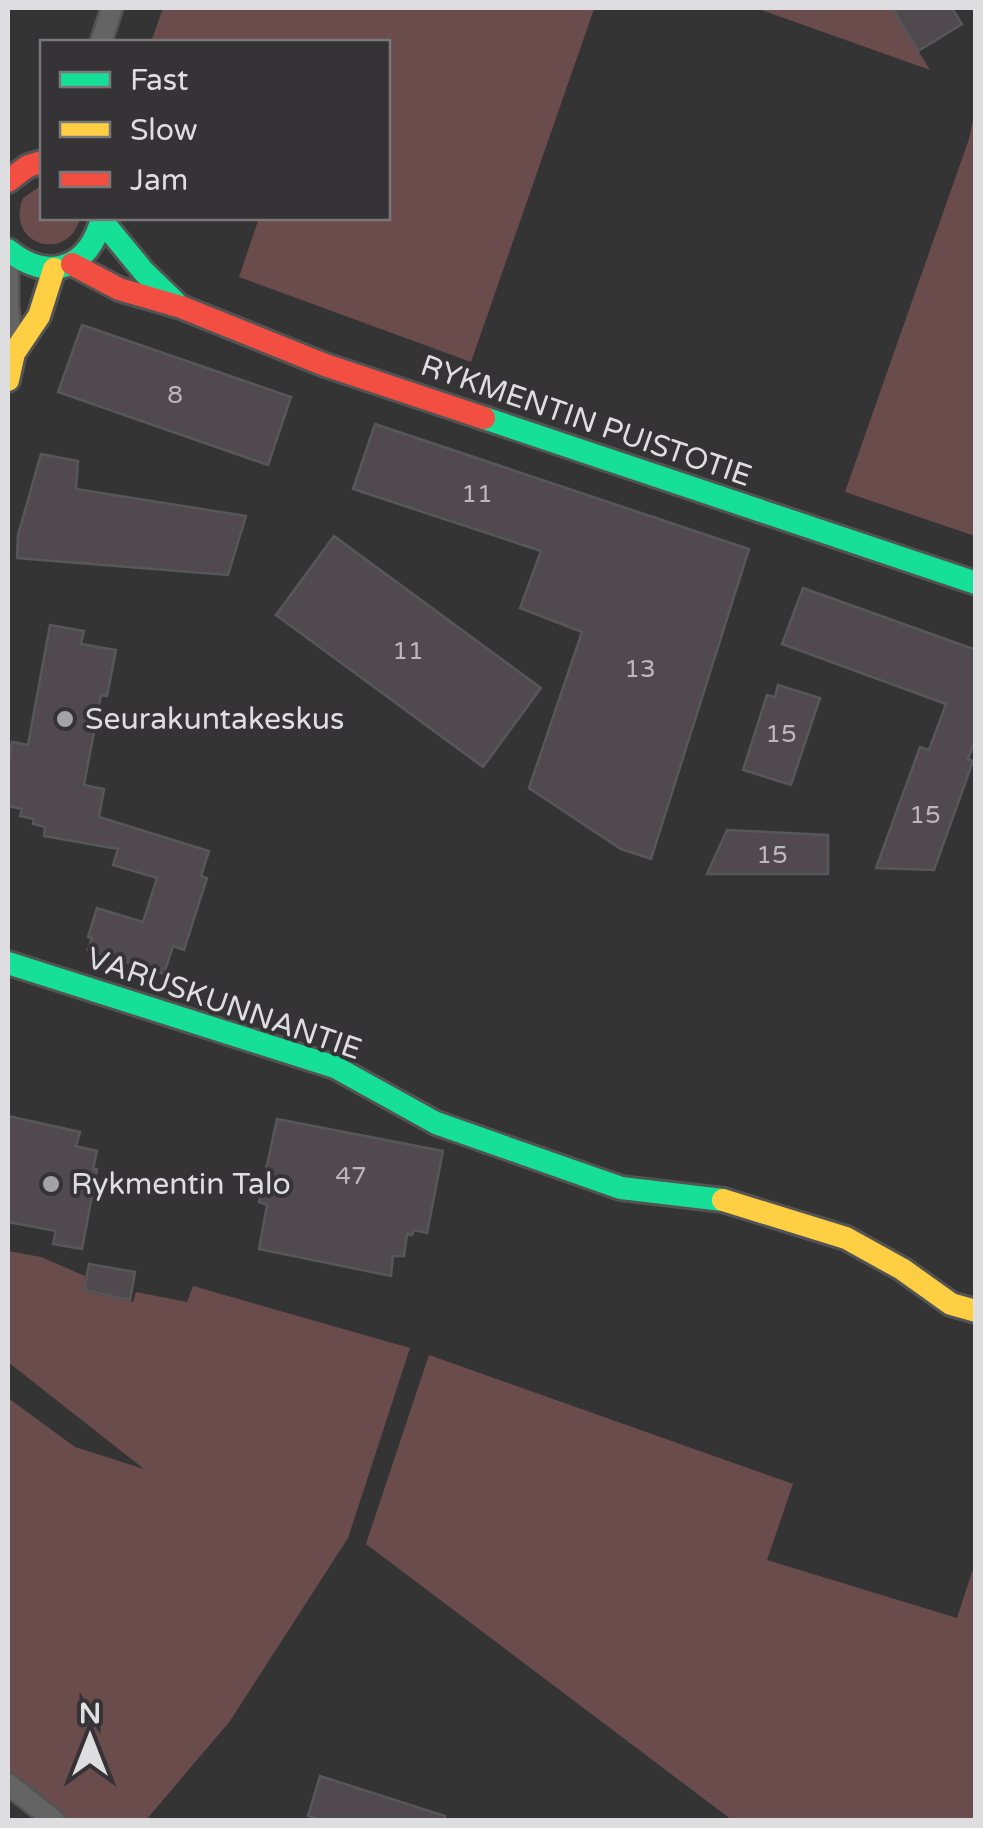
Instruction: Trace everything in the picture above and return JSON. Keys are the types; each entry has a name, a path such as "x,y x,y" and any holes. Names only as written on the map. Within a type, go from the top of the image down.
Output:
{"street":[{"path":"101,40 112,8"},
{"path":"8,154 36,164"},
{"path":"8,181 36,164"},
{"path":"14,353 39,316 63,267 87,254 98,238 102,220"},
{"name":"RYKMENTIN PUISTOTIE","path":"103,220 144,272 181,307"},
{"path":"8,251 8,308 14,353 8,380"},
{"name":"RYKMENTIN PUISTOTIE","path":"8,251 29,266 63,267 181,307 325,366 976,583"},
{"name":"VARUSKUNNANTIE","path":"8,963 335,1068 436,1123 621,1188 731,1201 846,1238 902,1269 951,1304 976,1311"},
{"path":"8,1784 54,1820"}],"shaded area":[{"path":"163,8 594,9 471,362 239,277 258,220 390,220 390,40 152,40"},
{"path":"756,8 892,8 930,70"},
{"path":"975,110 975,536 845,492 969,139"},
{"path":"40,186 40,220 79,220 74,232 64,241 52,244 30,237 22,227 23,198"},
{"path":"8,1251 41,1257 85,1276 83,1291 133,1302 136,1292 187,1302 193,1286 410,1348 348,1538 230,1721 146,1820 43,1820 8,1794 8,1398 75,1447 144,1469 8,1362"},
{"path":"429,1355 793,1484 767,1560 957,1618 975,1563 975,1820 732,1820 366,1544"}],"building":[{"path":"892,8 952,8 962,24 918,51"},
{"path":"82,325 291,397 268,465 58,392"},
{"path":"375,424 749,549 651,859 621,849 529,788 582,632 520,608 541,551 353,489"},
{"path":"41,454 78,461 76,489 246,516 228,575 17,558 18,535"},
{"path":"334,536 541,688 483,767 276,615"},
{"path":"803,588 976,650 976,739 968,759 973,761 934,870 876,868 920,747 929,750 946,704 782,644"},
{"path":"50,625 84,631 81,644 116,650 107,696 101,695 84,785 104,789 99,817 209,851 201,876 207,878 184,950 173,946 164,974 88,950 97,908 143,922 157,878 113,865 118,849 44,836 45,827 20,816 22,809 8,806 12,742 28,745"},
{"path":"778,685 820,698 791,785 743,770 767,695 775,697"},
{"path":"727,830 828,835 828,874 707,874"},
{"name":"Rykmentin Talo","path":"8,1116 80,1132 76,1146 97,1151 82,1249 53,1244 56,1231 8,1222"},
{"path":"277,1119 443,1151 427,1233 414,1230 412,1235 407,1234 404,1256 393,1256 391,1276 259,1249 267,1205 259,1202"},
{"path":"89,1264 135,1272 130,1300 84,1290"},
{"path":"320,1776 445,1816 444,1820 322,1820 308,1816"}],"traffic: fast":[{"path":"8,250 38,266 66,266 88,249 101,220"},
{"path":"102,221 175,302"},
{"path":"484,418 976,583"},
{"path":"8,963 335,1067 436,1123 621,1188 723,1200"}],"traffic: slow":[{"path":"8,380 14,353 39,316 54,269"},
{"path":"723,1200 846,1238 902,1269 951,1304 976,1311"}],"traffic: jam":[{"path":"8,181 28,166 40,163"},
{"path":"72,264 119,289 181,307 325,365 484,418"}],"place":[{"name":"Seurakuntakeskus","path":"65,719"},
{"name":"Rykmentin Talo","path":"51,1184"}]}
